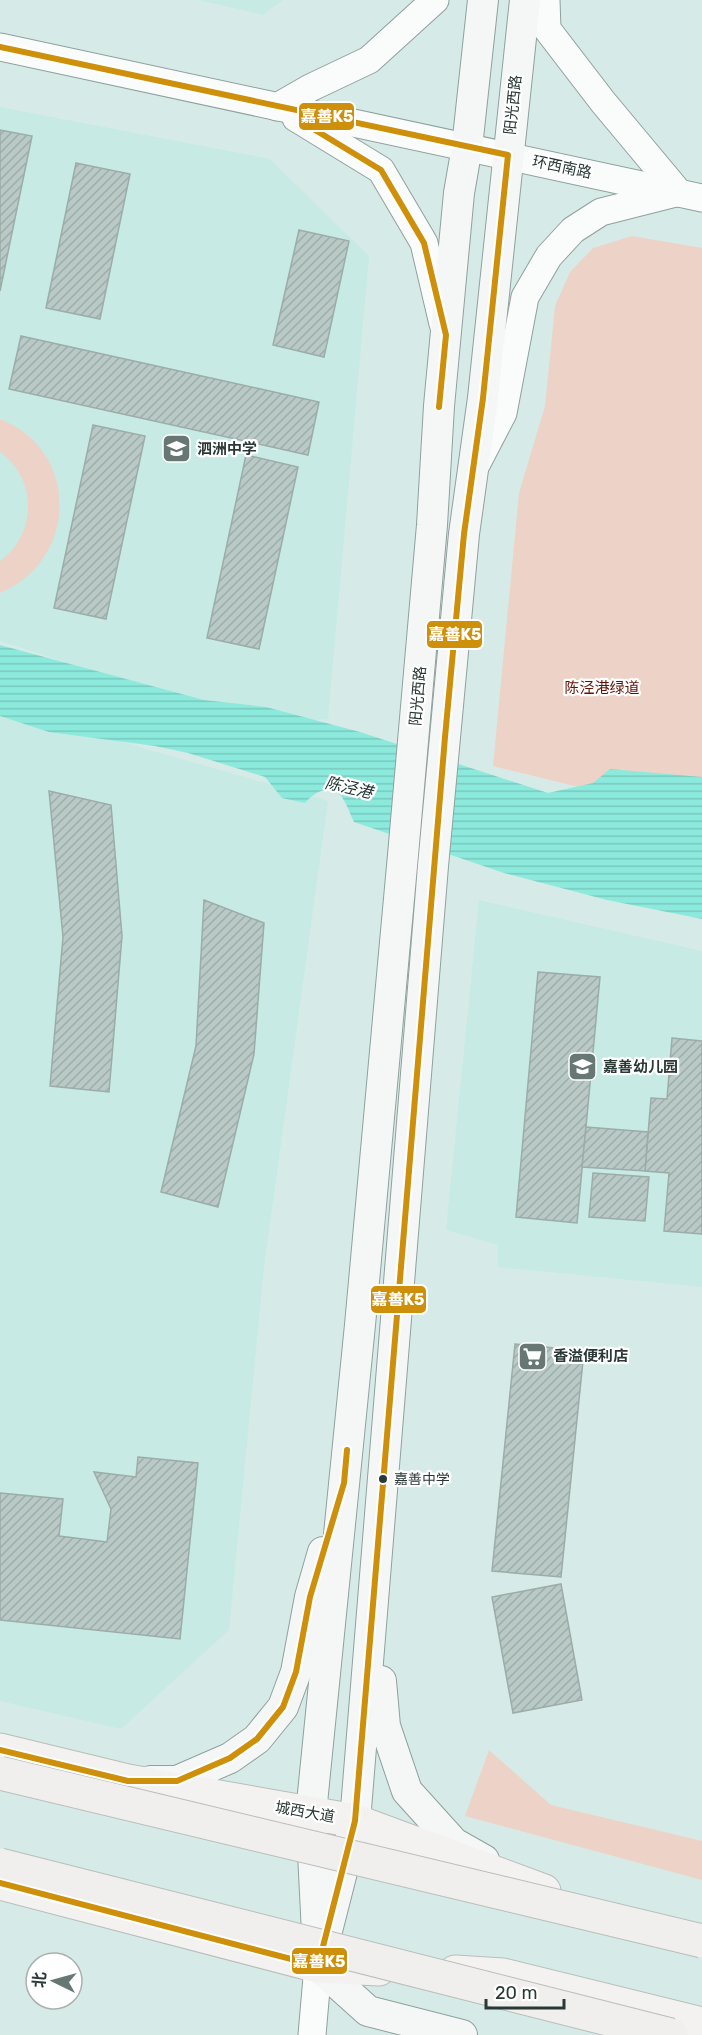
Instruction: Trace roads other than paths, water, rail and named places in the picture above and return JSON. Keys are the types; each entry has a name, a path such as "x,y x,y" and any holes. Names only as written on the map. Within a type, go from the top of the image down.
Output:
{"highway":[{"path":"0,1773 702,1942"},
{"path":"0,1865 671,2035"}],"main road":[{"name":"阳光西路","path":"344,1484 415,728 432,525 439,406 459,193 467,147 483,0"},
{"name":"阳光西路","path":"318,1966 355,1821 445,737 464,534 483,398 525,0"},
{"path":"128,1781 177,1781 230,1758 256,1739 284,1707 296,1672 310,1598 344,1484"},
{"path":"344,1484 311,1813 318,1966 368,2011 462,2035"},
{"path":"373,1605 385,1726 407,1791 454,1843 537,1889"},
{"name":"城西大道","path":"0,1750 128,1781 355,1821 537,1889 702,1942"},
{"path":"0,1882 318,1966 503,1975 702,2024"}],"street":[{"path":"435,0 369,60 310,88 277,107 381,170 424,243 446,335"},
{"path":"546,0 547,29 603,102 690,195"},
{"name":"环西南路","path":"0,47 690,195"},
{"path":"472,474 503,413 525,297 549,256 573,230 602,212 690,195"},
{"name":"阳光西路","path":"312,2035 318,1966"}],"water":[{"name":"陈泾港","path":"0,645 204,700 266,707 360,732 548,793 593,783 610,769 702,777 702,919 607,900 504,873 354,822 340,795 331,790 316,793 305,803 282,798 265,777 188,753 155,746 49,732 0,716"}],"place":[{"name":"泗洲中学","path":"176,449"},
{"name":"嘉善幼儿园","path":"582,1067"},
{"name":"香溢便利店","path":"532,1356"},
{"name":"嘉善中学","path":"383,1479"}],"park label":[{"name":"陈泾港绿道","path":"602,688"}]}
